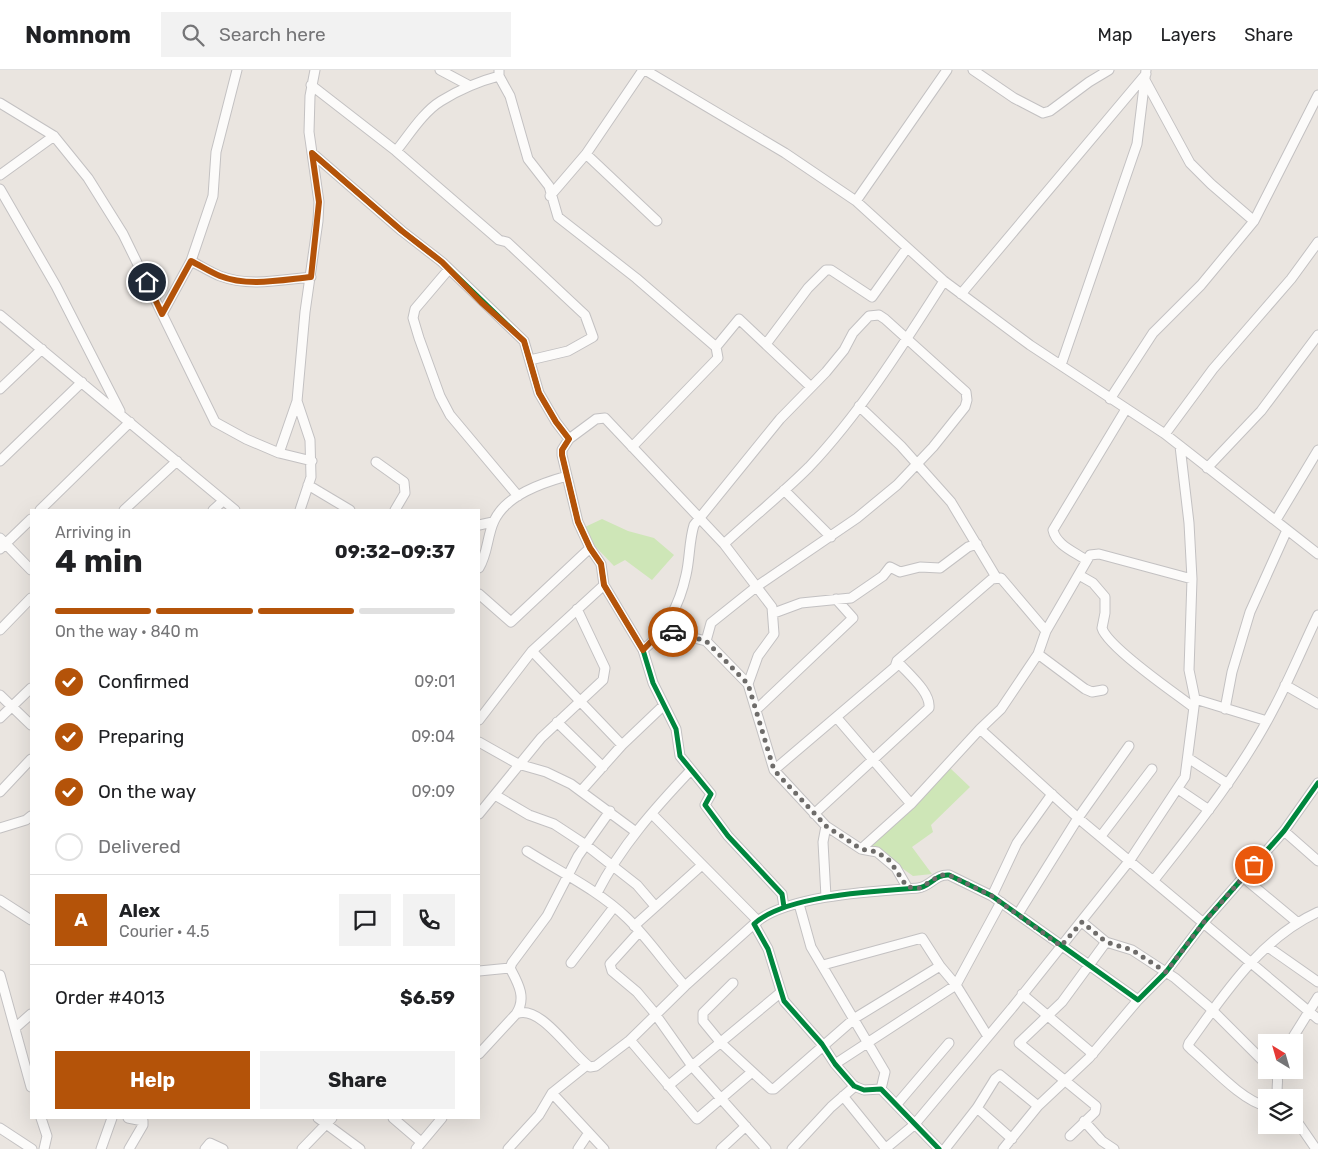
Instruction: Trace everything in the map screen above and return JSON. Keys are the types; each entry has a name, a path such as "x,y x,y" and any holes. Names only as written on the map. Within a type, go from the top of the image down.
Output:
{"street":[{"path":"162,314 191,261 213,196 216,152 237,70"},
{"path":"279,453 297,401 319,202 309,132 311,85 315,70"},
{"path":"440,70 470,86"},
{"path":"550,196 586,154 644,70 785,153 856,201 944,282 1030,345 1165,434 1318,554"},
{"path":"856,201 948,70"},
{"path":"973,70 1014,98 1043,113 1050,111 1096,77 1110,70"},
{"path":"396,151 440,101 498,73 510,96 528,159 546,181 558,217 636,278 716,347 718,358 632,447"},
{"path":"1145,73 1190,163 1254,221"},
{"path":"961,294 1145,73"},
{"path":"1061,365 1137,144 1145,73"},
{"path":"311,85 396,151 499,240 507,242 586,315 593,336 568,351 530,360"},
{"path":"1110,398 1153,333 1201,285 1254,221 1318,95"},
{"path":"0,103 54,136 88,178 123,234 215,422 279,453 312,460"},
{"path":"0,175 54,136"},
{"path":"312,153 352,189 450,269 481,302 524,341 539,393 545,406 569,439"},
{"path":"586,154 657,221"},
{"path":"0,189 56,286 122,416"},
{"path":"1165,434 1213,369 1291,279 1318,242"},
{"path":"766,344 808,288 826,270 831,270 872,297 907,248"},
{"path":"191,261 220,276 238,280 270,282 311,277"},
{"path":"450,269 415,309 413,318 440,396 450,414 518,496"},
{"path":"724,544 784,490 835,437 908,337 944,282"},
{"path":"0,315 234,509"},
{"path":"643,650 662,630 678,602 686,575 691,536 700,519 780,419 844,350 853,333 869,316 878,315 908,337 966,392 967,400 965,407 933,447 897,485 830,537 756,587 711,623 706,641"},
{"path":"716,347 740,319 811,387"},
{"path":"1207,468 1261,411 1318,335"},
{"path":"0,388 42,349"},
{"path":"0,461 82,382"},
{"path":"297,401 310,440 312,460 312,477 300,509"},
{"path":"858,406 917,463 951,502 996,577 1000,578 1046,631"},
{"path":"1086,560 1061,544 1054,537 1053,530 1085,474 1126,409"},
{"path":"748,684 758,656 774,634 774,613 772,607 724,544 606,418 601,417 569,439 562,450 578,522 590,548 601,564 604,585 643,650 654,682 676,730 680,756 711,794 705,805 728,836 782,894 784,907"},
{"path":"41,509 130,422"},
{"path":"843,1096 885,1149 914,1125 1082,922 1130,860 1185,776 1192,727 1193,702 1189,670 1192,579 1189,522 1180,446"},
{"path":"1276,520 1318,450"},
{"path":"125,509 177,461"},
{"path":"376,462 404,482 405,493 397,509"},
{"path":"480,566 484,560 493,522 508,501 567,476"},
{"path":"308,485 348,509"},
{"path":"784,490 830,537"},
{"path":"214,509 223,501"},
{"path":"30,520 2,544 30,569"},
{"path":"480,525 493,522"},
{"path":"1225,709 1232,672 1250,612 1287,530"},
{"path":"774,613 801,603 846,599 854,596 883,576 890,567 900,572 920,567 940,568 968,547 977,544"},
{"path":"480,595 511,622 590,548"},
{"path":"861,849 911,804 1001,709 1038,654 1046,631 1086,560 1094,553 1192,579"},
{"path":"1079,575 1093,583 1105,596 1105,613 1102,628 1109,640 1142,669 1193,702 1266,721"},
{"path":"774,770 895,667 897,661 996,577"},
{"path":"480,719 532,651 604,585"},
{"path":"0,630 30,599"},
{"path":"757,709 853,618 836,599"},
{"path":"480,813 518,764 557,722 603,680 605,674 592,638 577,609"},
{"path":"1154,880 1228,784 1266,721 1318,615"},
{"path":"662,630 706,641 748,684 774,770 826,826 861,849 877,852 890,861 907,887"},
{"path":"532,651 622,745"},
{"path":"1038,654 1085,689 1102,690"},
{"path":"814,814 929,708 930,702 924,692 897,661"},
{"path":"1285,685 1318,704"},
{"path":"0,718 30,689"},
{"path":"0,695 30,724"},
{"path":"581,791 622,745 664,705"},
{"path":"836,718 911,804"},
{"path":"557,722 603,767"},
{"path":"980,729 1078,818 1102,836 1318,1019"},
{"path":"480,743 518,764 560,778 610,811 636,832"},
{"path":"1018,914 1078,818 1129,746"},
{"path":"1188,758 1228,784"},
{"path":"0,792 30,760"},
{"path":"1102,836 1152,769"},
{"path":"597,893 612,864 636,832 672,788 691,770"},
{"path":"1003,1149 1038,1106 1093,1054 1138,1000 1166,972 1204,922 1284,831 1317,785"},
{"path":"1178,789 1209,810"},
{"path":"992,896 1017,844 1052,794"},
{"path":"495,796 529,815 554,824 586,845 637,885 655,906"},
{"path":"480,971 510,968 547,916 573,865 610,811"},
{"path":"652,814 756,922 768,949 784,1001 822,1044 835,1064 855,1086 864,1090 881,1089 939,1149"},
{"path":"0,828 30,820"},
{"path":"826,826 823,842 826,897"},
{"path":"1284,831 1318,861"},
{"path":"527,851 568,878 597,893 614,907 637,929 684,986"},
{"path":"702,865 655,906 610,964 612,971 637,992 656,1015 692,1066 766,1149"},
{"path":"516,1014 530,1012 587,1064 592,1067 596,1066 630,1040 684,986 756,922 784,907 826,897 907,887 920,888 941,875 949,875 992,896 1089,967 1138,1000"},
{"path":"1244,878 1298,922"},
{"path":"0,900 29,914"},
{"path":"835,1064 956,985 1001,902"},
{"path":"799,904 811,947 885,1072 881,1089"},
{"path":"571,963 614,907"},
{"path":"1258,1103 1247,1097 1188,1046 1250,961 1298,922 1318,912"},
{"path":"1082,922 1106,942 1132,950 1166,972 1212,1011 1258,1056"},
{"path":"823,965 922,938 940,966 956,985 988,1036"},
{"path":"1070,1136 1095,1112 1096,1106 1067,1080 1019,1044 1062,1002 1106,942"},
{"path":"1268,947 1318,982"},
{"path":"732,983 703,1013 703,1021 721,1043 771,1089 774,1089 822,1044 854,1018 940,966"},
{"path":"480,1053 521,1006 519,984 510,968"},
{"path":"0,974 4,1012 14,1028 30,1084"},
{"path":"668,1086 780,993"},
{"path":"1022,994 1093,1054"},
{"path":"1295,1034 1318,996"},
{"path":"14,1028 30,1015"},
{"path":"630,1040 697,1119 752,1072"},
{"path":"897,1104 949,1043"},
{"path":"508,1149 539,1115 552,1093 587,1064"},
{"path":"944,1149 977,1108 995,1079 1000,1075 1038,1106"},
{"path":"792,1149 855,1086"},
{"path":"552,1093 588,1134 604,1149"},
{"path":"977,1108 1012,1139"},
{"path":"41,1119 46,1136 44,1149"},
{"path":"101,1149 112,1119"},
{"path":"129,1149 147,1119"},
{"path":"394,1119 419,1145 441,1119"},
{"path":"302,1149 329,1121 347,1145 360,1149"},
{"path":"1084,1121 1102,1141 1114,1149"},
{"path":"721,1149 746,1126"},
{"path":"0,1128 32,1149"},
{"path":"1303,1131 1316,1149"},
{"path":"578,1149 588,1134"},
{"path":"205,1149 213,1143 222,1149"}],"green space":[{"path":"602,519 628,531 654,538 674,555 652,580 625,560 614,566 590,541 585,527"},
{"path":"950,768 970,787 931,825 933,832 912,847 932,874 913,876 871,846"}],"cycle path":[{"path":"312,153 402,231 442,262 524,341 539,393 556,422 569,439 562,450 562,455 578,522 590,548 601,564 604,585 643,650 653,683 676,729 680,756 711,794 705,805 728,836 782,894 784,907"},
{"path":"939,1149 881,1089 864,1090 854,1086 835,1064 822,1044 784,1001 768,949 754,924 768,914 808,901 856,893 918,888 940,876 949,875 992,896 1138,1000 1166,972 1204,922 1284,831 1318,783"}],"way so far":[{"path":"673,632 706,641 748,684 774,770 826,826 861,849 877,852 890,861 907,887 920,888 941,875 949,875 992,896 1061,946 1082,922 1106,942 1132,950 1166,972 1204,922 1254,865"}],"route":[{"path":"147,282 162,314 191,261 220,276 238,280 270,282 311,277 319,202 312,153 402,231 442,262 492,313 516,332 524,341 539,393 545,406 569,439 563,447 562,455 578,522 590,548 601,564 604,585 643,650 654,641 662,630 673,632"}]}
